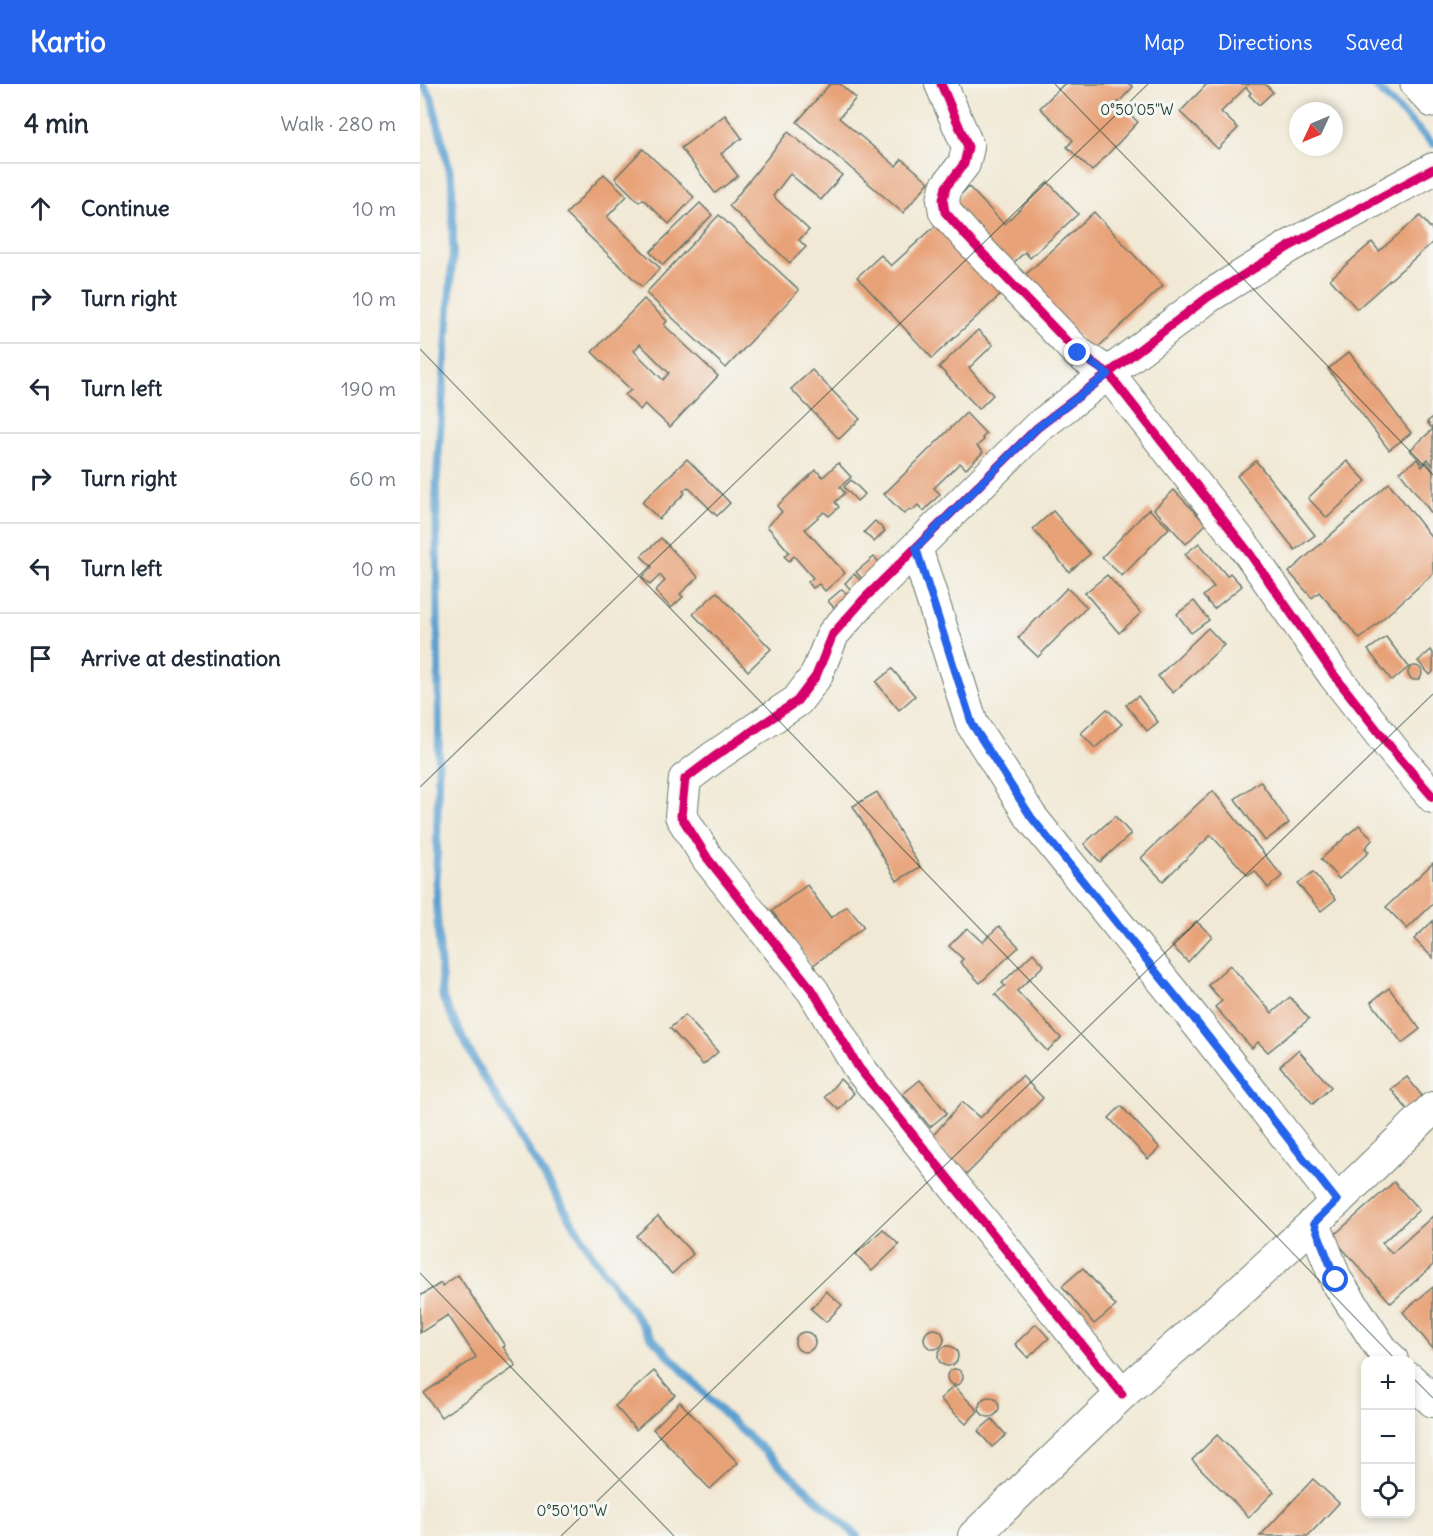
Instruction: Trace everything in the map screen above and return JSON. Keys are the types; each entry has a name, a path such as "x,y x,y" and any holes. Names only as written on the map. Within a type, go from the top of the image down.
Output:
{"main road":[{"path":"1417,84 1433,101"}],"street":[{"path":"941,84 968,147 964,165 946,187 943,200 945,212 1078,353 1108,374 1250,554 1335,675 1396,754 1433,797"},
{"path":"1122,1394 859,1068 813,991 708,859 681,816 685,779 797,701 816,675 833,634 864,599 1037,428 1208,297 1290,246 1433,169"},
{"path":"916,548 972,724 1031,817 1337,1201"},
{"path":"974,1536 1122,1394 1314,1223 1433,1108"},
{"path":"1314,1223 1336,1280 1388,1356"},
{"path":"1415,1384 1433,1401"}],"building":[{"path":"830,84 840,84 856,98 839,118 896,166 902,159 929,182 903,213 797,122"},
{"path":"1064,84 1130,84 1133,87 1118,103 1138,122 1092,171 1067,147 1073,140 1040,108"},
{"path":"1207,84 1265,84 1273,92 1259,105 1249,95 1251,93 1246,87 1221,112 1238,128 1218,149 1180,112"},
{"path":"725,115 742,138 721,154 738,176 715,193 681,148"},
{"path":"788,132 842,175 821,200 790,174 773,196 809,230 799,240 806,247 790,263 729,206"},
{"path":"643,149 694,197 669,224 643,199 639,202 615,178"},
{"path":"604,174 627,196 607,217 660,268 642,287 566,214"},
{"path":"1048,182 1078,214 1030,258 1025,252 1007,269 948,206 969,187 1004,224"},
{"path":"700,203 712,215 663,265 650,252"},
{"path":"1094,212 1163,286 1093,352 1023,277"},
{"path":"719,215 799,290 726,368 646,293"},
{"path":"1420,216 1433,231 1433,242 1357,309 1330,279 1372,242 1379,251"},
{"path":"943,219 1007,289 932,358 857,277 881,255 891,266"},
{"path":"644,299 667,321 664,325 718,376 670,427 645,404 640,410 625,395 631,390 592,352","holes":["640,344 669,373 663,380 634,351"]},
{"path":"978,330 993,345 969,368 993,395 979,409 939,367"},
{"path":"1349,352 1411,433 1389,450 1328,369"},
{"path":"812,370 860,419 839,439 791,389"},
{"path":"966,413 986,434 982,438 984,440 977,446 983,452 966,469 960,463 934,488 940,494 924,511 918,505 912,511 910,509 904,514 884,494"},
{"path":"1433,417 1433,429 1427,422"},
{"path":"1433,429 1433,466 1428,459 1423,464 1410,450"},
{"path":"687,459 730,503 717,516 688,487 683,491 685,493 659,519 642,502"},
{"path":"1417,459 1422,467 1427,462 1433,470 1433,515 1400,472"},
{"path":"1256,461 1315,535 1295,550 1237,476"},
{"path":"1347,461 1366,481 1327,518 1308,498"},
{"path":"838,463 851,477 840,487 845,493 835,502 839,507 829,516 824,512 805,529 845,573 825,591 819,584 813,588 808,582 813,578 794,556 789,561 784,556 789,552 767,526 782,512 777,506 816,470 823,477"},
{"path":"851,480 865,494 857,501 844,487"},
{"path":"1389,483 1433,539 1433,574 1360,639 1319,592 1312,598 1289,572"},
{"path":"1174,490 1206,524 1186,544 1154,509"},
{"path":"1149,509 1169,528 1122,576 1102,557"},
{"path":"1053,511 1090,554 1069,572 1033,529"},
{"path":"875,521 885,531 874,542 864,532"},
{"path":"661,538 698,577 680,594 683,597 671,608 655,591 665,581 660,575 650,585 642,577 652,567 641,556"},
{"path":"1199,543 1227,576 1230,573 1242,586 1214,609 1203,596 1214,587 1185,554"},
{"path":"874,557 881,564 864,581 856,572"},
{"path":"854,574 862,582 852,591 845,583"},
{"path":"1107,575 1141,613 1119,633 1085,593"},
{"path":"1067,588 1087,607 1038,657 1018,638"},
{"path":"842,589 851,599 838,612 828,601"},
{"path":"717,592 771,649 748,671 693,614"},
{"path":"1194,601 1209,620 1191,633 1177,614"},
{"path":"1208,628 1224,645 1173,693 1158,676"},
{"path":"1386,637 1409,667 1392,681 1368,650"},
{"path":"1431,650 1433,672 1430,675 1418,661"},
{"path":"1415,666 1420,668 1422,673 1420,678 1415,680 1410,678 1408,673 1410,668"},
{"path":"892,669 915,696 899,710 876,682"},
{"path":"1138,696 1158,722 1147,731 1126,705"},
{"path":"1107,709 1122,724 1095,748 1081,733"},
{"path":"1260,781 1289,823 1265,841 1235,799"},
{"path":"1213,791 1282,876 1268,888 1255,871 1248,876 1211,835 1163,881 1141,858"},
{"path":"877,792 920,867 897,881 853,806"},
{"path":"1115,816 1131,834 1100,862 1084,844"},
{"path":"1359,825 1373,839 1365,848 1369,852 1339,879 1321,859"},
{"path":"1433,863 1433,904 1407,929 1386,907"},
{"path":"1313,872 1336,899 1321,911 1298,884"},
{"path":"807,885 831,918 847,906 864,927 812,966 772,911"},
{"path":"1196,921 1212,936 1188,962 1172,946"},
{"path":"1433,921 1433,958 1414,939"},
{"path":"999,926 1019,947 980,983 960,962 963,959 949,946 967,928 982,942"},
{"path":"1033,953 1044,965 1017,991 1061,1038 1047,1051 995,994 1005,986 1002,983"},
{"path":"1230,965 1272,1013 1290,997 1309,1019 1268,1052 1258,1042 1252,1048 1215,1007 1222,1001 1208,985"},
{"path":"1389,988 1420,1029 1402,1043 1371,1002"},
{"path":"685,1015 718,1052 703,1065 670,1028"},
{"path":"1298,1050 1331,1087 1313,1104 1280,1066"},
{"path":"1022,1076 1043,1098 965,1176 930,1139 962,1102 980,1118"},
{"path":"1407,1077 1426,1101 1410,1113 1391,1089"},
{"path":"840,1079 854,1093 839,1110 825,1097"},
{"path":"920,1080 947,1113 930,1127 903,1094"},
{"path":"1121,1106 1160,1148 1148,1159 1109,1118"},
{"path":"1394,1182 1419,1210 1382,1243 1392,1253 1433,1216 1433,1265 1391,1303 1332,1237"},
{"path":"658,1216 693,1254 672,1274 636,1236"},
{"path":"883,1229 899,1245 872,1271 856,1254"},
{"path":"1083,1268 1116,1306 1094,1324 1062,1286"},
{"path":"458,1275 516,1366 441,1417 424,1393 476,1357 448,1315 420,1333 420,1296 441,1283 442,1286"},
{"path":"1433,1287 1433,1349 1403,1312"},
{"path":"826,1291 842,1305 826,1322 811,1309"},
{"path":"1036,1324 1049,1338 1028,1358 1015,1344"},
{"path":"930,1329 938,1329 944,1335 944,1343 938,1349 930,1349 924,1343 924,1335"},
{"path":"805,1332 812,1335 815,1342 812,1349 805,1352 798,1349 795,1342 798,1335"},
{"path":"948,1346 955,1349 958,1356 955,1363 948,1366 941,1363 938,1356 941,1349"},
{"path":"952,1369 958,1369 963,1377 961,1383 952,1385 947,1380 947,1374"},
{"path":"654,1371 675,1395 636,1430 615,1406"},
{"path":"954,1386 978,1411 966,1424 940,1399"},
{"path":"989,1397 996,1400 999,1407 996,1414 989,1417 982,1414 979,1407 982,1400"},
{"path":"680,1402 738,1463 710,1489 653,1429"},
{"path":"992,1419 1006,1435 992,1447 978,1431"},
{"path":"1217,1435 1274,1492 1249,1517 1192,1460"},
{"path":"1313,1479 1339,1503 1308,1536 1260,1536"}],"waterway":[{"path":"422,84 431,96 452,181 453,250 436,489 439,729 436,902 443,999 479,1069 595,1259 651,1337 724,1414 857,1536"},
{"path":"1373,84 1433,144"}],"cycle path":[{"path":"941,84 968,147 964,164 946,187 943,200 945,212 1078,353 1108,373 1250,554 1334,675 1433,797"},
{"path":"1122,1394 859,1068 813,991 708,859 681,816 685,779 797,701 816,676 833,634 864,599 1037,428 1208,297 1290,246 1433,169"}],"route":[{"path":"1078,353 1108,374 1037,428 916,548 972,724 1031,817 1337,1201 1314,1223 1336,1280"}]}
